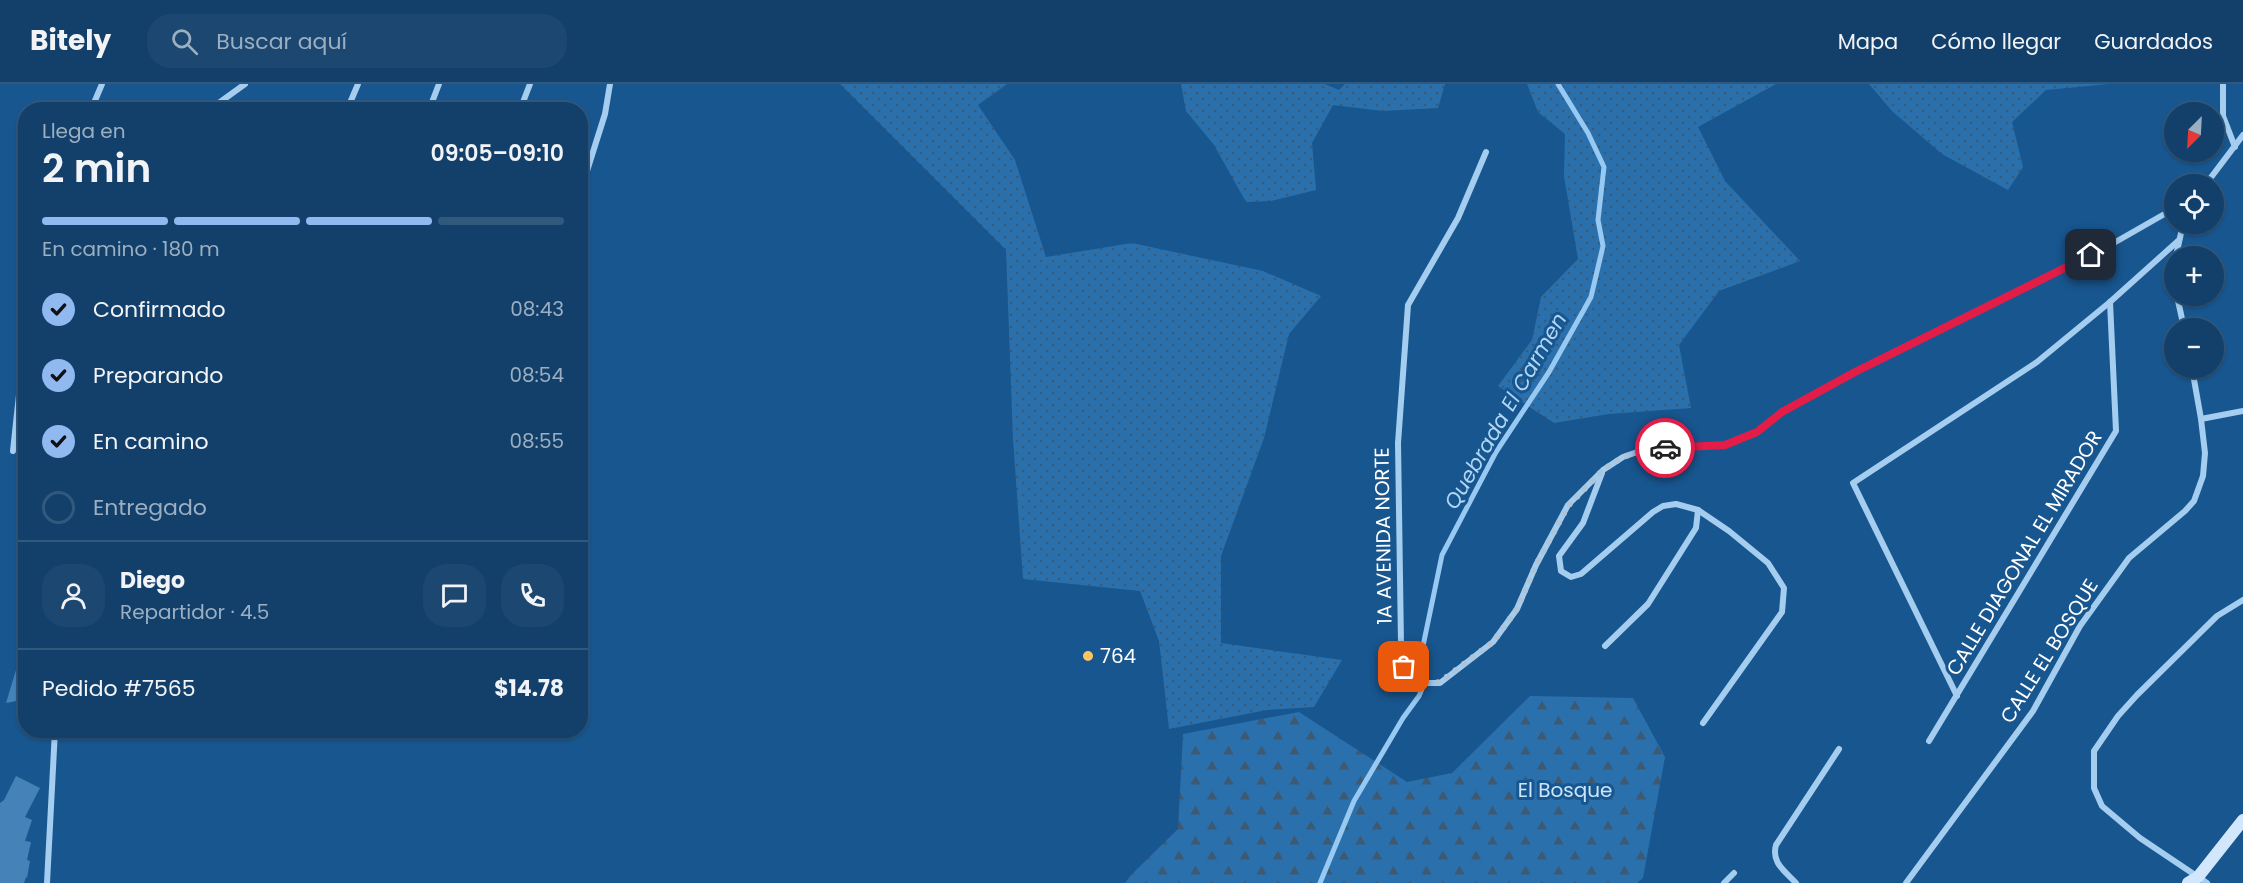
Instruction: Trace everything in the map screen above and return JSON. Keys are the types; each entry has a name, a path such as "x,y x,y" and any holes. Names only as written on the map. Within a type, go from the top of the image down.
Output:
{"street":[{"path":"94,102 102,84"},
{"path":"220,102 245,84"},
{"path":"350,102 358,84"},
{"path":"432,102 439,84"},
{"path":"523,102 530,84"},
{"path":"588,168 605,114 610,84"},
{"path":"2223,84 2223,116 2235,147"},
{"path":"2214,174 2243,135"},
{"name":"1A AVENIDA NORTE","path":"1486,152 1458,218 1408,305 1398,443 1401,644 1404,667 1415,684 1440,682 1493,642 1517,609 1536,565 1568,506 1603,470 1623,457 1643,450 1725,445 1757,432 1782,412 1834,384 2112,244 2164,214"},
{"path":"2177,246 2180,234"},
{"path":"1957,696 1853,483 2037,362 2110,302 2178,241"},
{"name":"CALLE DIAGONAL EL MIRADOR","path":"1929,741 2116,431 2110,302"},
{"name":"CALLE EL BOSQUE","path":"1906,883 2034,711 2080,626 2129,558 2185,512 2194,501 2203,476 2205,453 2194,378"},
{"path":"13,451 18,404"},
{"path":"2201,418 2243,411"},
{"path":"1603,470 1583,523 1559,556 1561,571 1571,577 1581,574 1658,509 1676,504 1698,510 1729,531 1768,563 1784,588 1782,612 1703,723"},
{"path":"1605,646 1648,604 1696,528 1698,510"},
{"path":"2243,600 2217,616 2137,695 2118,716 2094,751 2094,788 2102,806 2197,882 2243,820"},
{"path":"47,883 56,738"},
{"path":"1796,883 1776,861 1773,854 1776,845 1839,749"},
{"path":"1724,883 1734,873"}],"green space":[{"path":"840,84 1007,84 978,105 1015,160 1046,257 1132,243 1263,271 1321,296 1289,334 1264,438 1221,556 1221,643 1342,660 1314,707 1267,710 1169,729 1159,641 1140,591 1023,579 1013,439 1006,250"},
{"path":"1181,84 1325,84 1339,90 1345,84 1445,84 1438,108 1383,111 1333,105 1312,143 1316,190 1271,201 1246,202 1214,145 1186,111"},
{"path":"1527,84 1776,84 1698,127 1725,181 1800,261 1719,291 1679,345 1691,408 1609,414 1554,423 1498,386 1532,340 1541,297 1578,259 1564,176 1565,134 1538,112"},
{"path":"1869,84 2109,84 2046,90 2012,122 2023,167 2008,190 1942,154 1892,111"},
{"name":"El Bosque","path":"1530,696 1633,698 1665,757 1643,878 1637,883 1125,883 1178,829 1183,734 1299,712 1407,782 1452,773"}],"building":[{"path":"18,663 18,701 6,703"},
{"path":"16,776 40,788 25,817 32,820 25,841 31,842 27,860 30,861 24,883 0,883 0,803 4,800"}],"waterway":[{"name":"Quebrada El Carmen","path":"1320,883 1354,801 1403,718 1419,696 1425,682 1423,646 1442,555 1496,452 1549,372 1591,297 1603,246 1598,220 1604,167 1588,133 1558,84"}],"way so far":[{"path":"1404,667 1415,684 1440,682 1458,671 1493,642 1517,609 1536,565 1568,506 1603,470 1623,457 1643,450 1665,448"}],"place":[{"name":"764","path":"1088,656"}],"route":[{"path":"1665,448 1725,445 1757,432 1782,412 1855,372 2091,255"}]}
